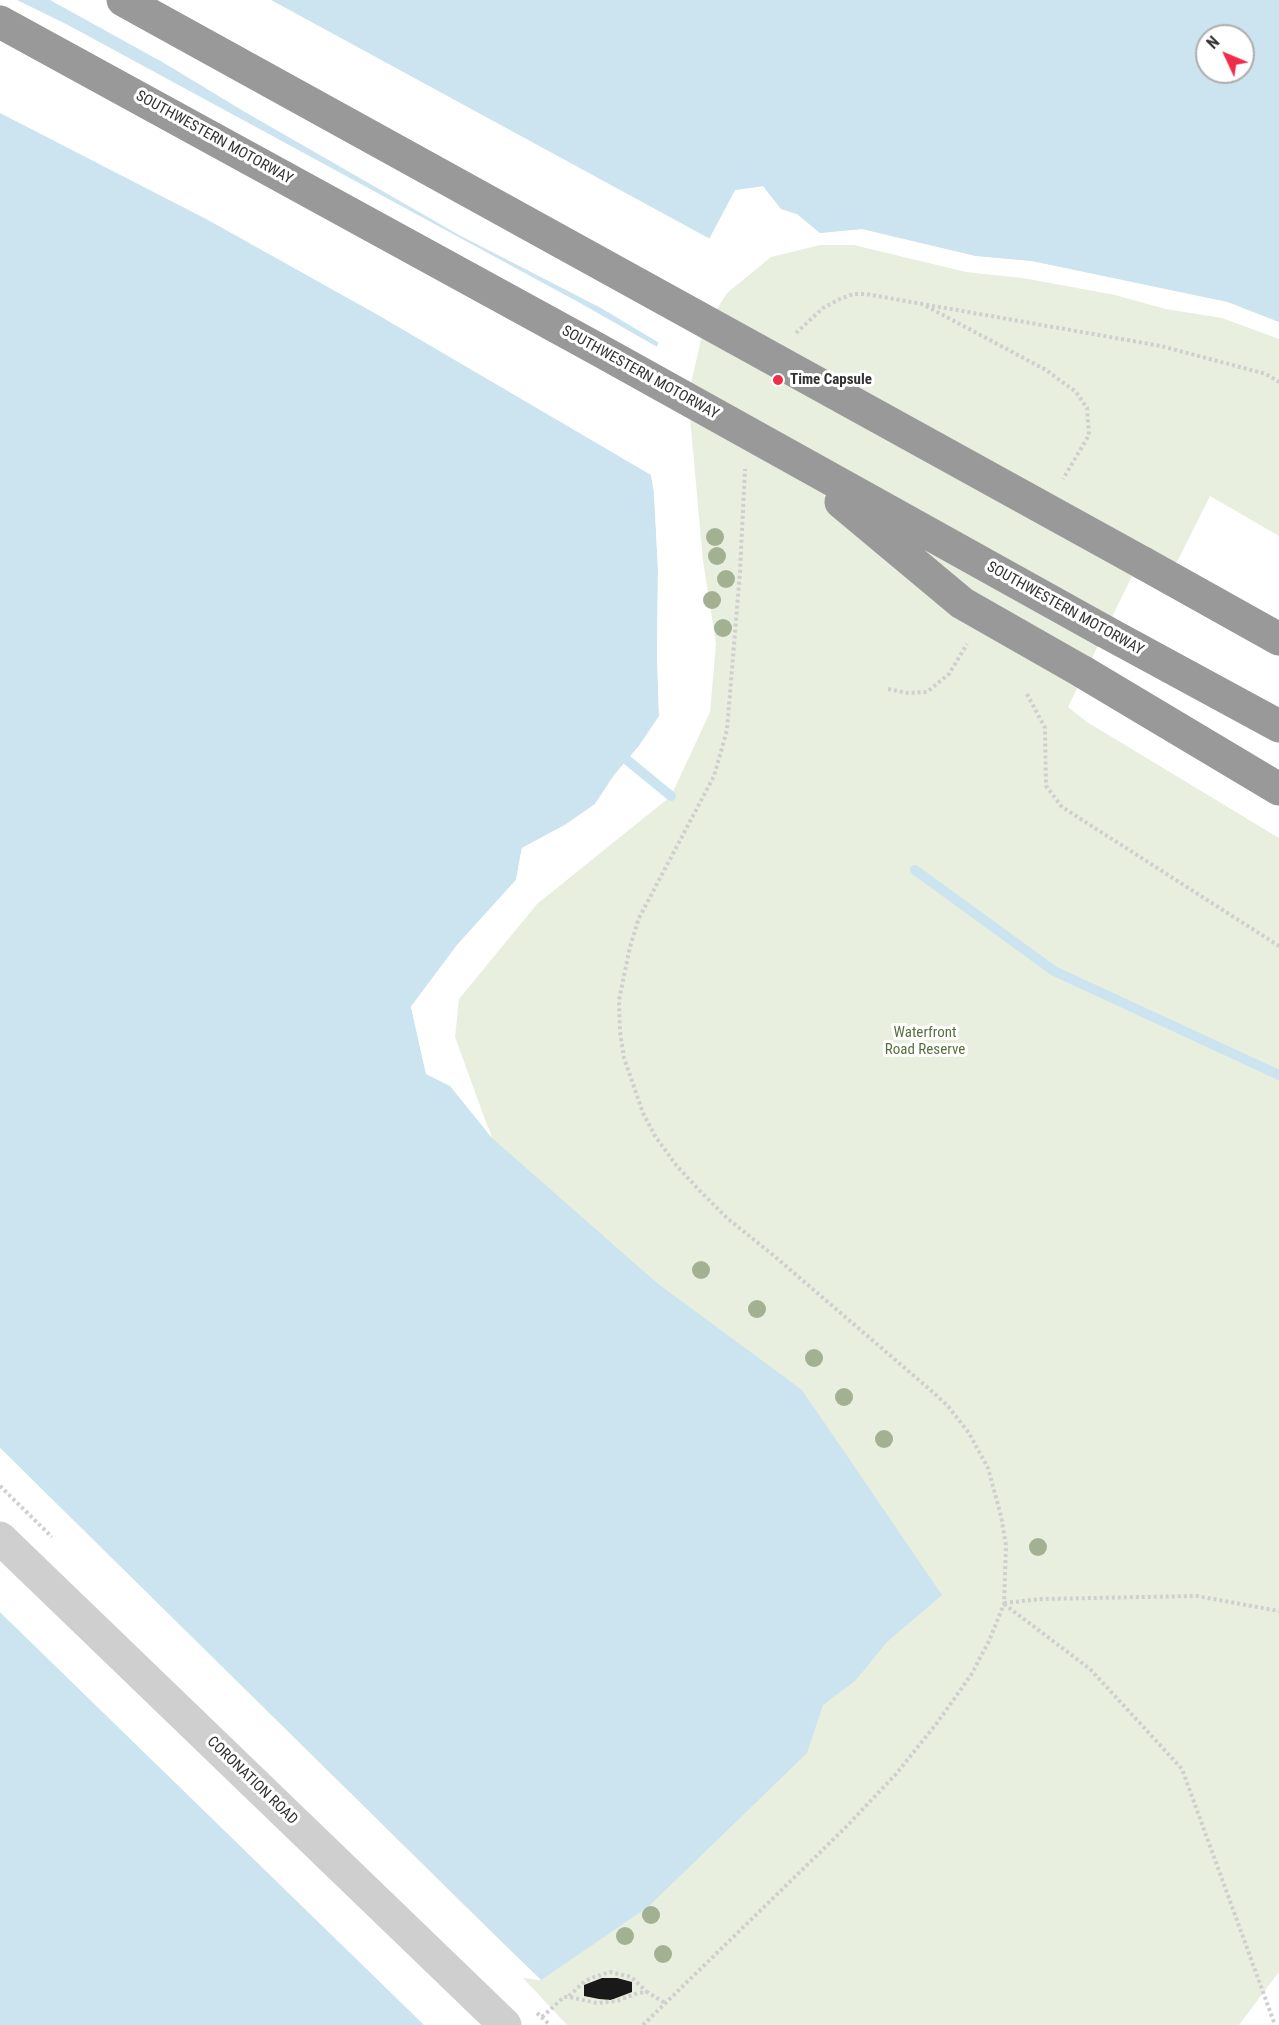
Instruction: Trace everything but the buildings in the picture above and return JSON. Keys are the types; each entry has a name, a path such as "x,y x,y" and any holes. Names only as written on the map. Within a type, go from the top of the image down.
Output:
{"highway":[{"path":"123,0 1279,639"},
{"name":"SOUTHWESTERN MOTORWAY","path":"0,22 1279,726"},
{"path":"782,452 962,603 1279,789"}],"lane":[{"name":"CORONATION ROAD","path":"0,1538 505,2025"}],"path":[{"path":"792,338 823,309 853,294 866,294 1161,346 1266,374 1279,382"},
{"path":"643,2025 845,1828 896,1774 937,1723 971,1675 989,1641 1004,1604 1006,1545 1002,1516 988,1468 969,1433 947,1405 728,1219 676,1165 655,1136 643,1113 624,1058 619,1000 636,928 644,908 714,776 727,730 740,572 745,462"},
{"path":"1027,694 1044,728 1046,786 1062,807 1279,946"},
{"path":"1004,1604 1041,1599 1197,1596 1279,1611"},
{"path":"1004,1604 1090,1669 1182,1769 1275,2025"},
{"path":"569,1997 585,1982 610,1972 631,1977 647,1992 665,2003"},
{"path":"542,2017 564,1997 597,2003 617,2001 647,1992"}],"green space":[{"name":"Waterfront Road Reserve","path":"1279,0 1279,322 1228,302 1032,261 976,256 862,229 820,233 797,214 781,209 763,186 735,190 674,305 652,358 642,427 654,492 659,716 595,804 522,848 457,945 411,1007 426,1074 450,1085 491,1136 455,1037 459,999 537,904 671,796 710,712 716,644 703,561 688,396 703,331 727,293 771,257 820,245 854,245 966,272 1023,278 1115,295 1166,309 1222,318 1279,339 1279,536 1210,496 1167,582 1135,570 1068,707 1087,722 1279,838 1279,1972 1239,2025 567,2025 523,1978 540,1980 0,1448 0,445 1195,29 1195,84 1255,84 1255,24 1210,24"}],"water":[{"path":"0,0 1279,0 1279,322 1228,302 1032,261 976,256 862,229 820,233 797,214 781,209 763,186 735,190 674,305 652,358 642,427 654,492 658,569 659,716 595,804 565,825 522,848 516,880 457,945 411,1006 426,1074 450,1085 492,1138 657,1283 802,1390 942,1595 887,1642 856,1680 823,1705 807,1753 648,1907 541,1980 0,1448"},
{"path":"0,1612 425,2025 0,2025"}],"pier":[{"path":"0,0 17,0 68,25 659,348 655,359 645,427 657,492 661,569 661,717 641,748 616,777 597,806 525,850 518,882 459,947 414,1007 429,1072 452,1083 489,1129 492,1138 450,1086 426,1074 411,1007 457,945 516,880 522,848 565,825 595,804 659,716 658,569 651,475 378,315 208,220 0,113"},
{"path":"50,0 271,0 712,240 677,306 661,344 601,308 459,235 164,63"},
{"path":"0,1448 541,1980 536,1980 460,1907 0,1453"},
{"path":"0,1609 428,2025 424,2025 0,1612"}],"waterway":[{"path":"627,760 671,796"},
{"path":"915,870 1054,971 1279,1075"}],"place":[{"name":"Time Capsule","path":"778,380"}]}
